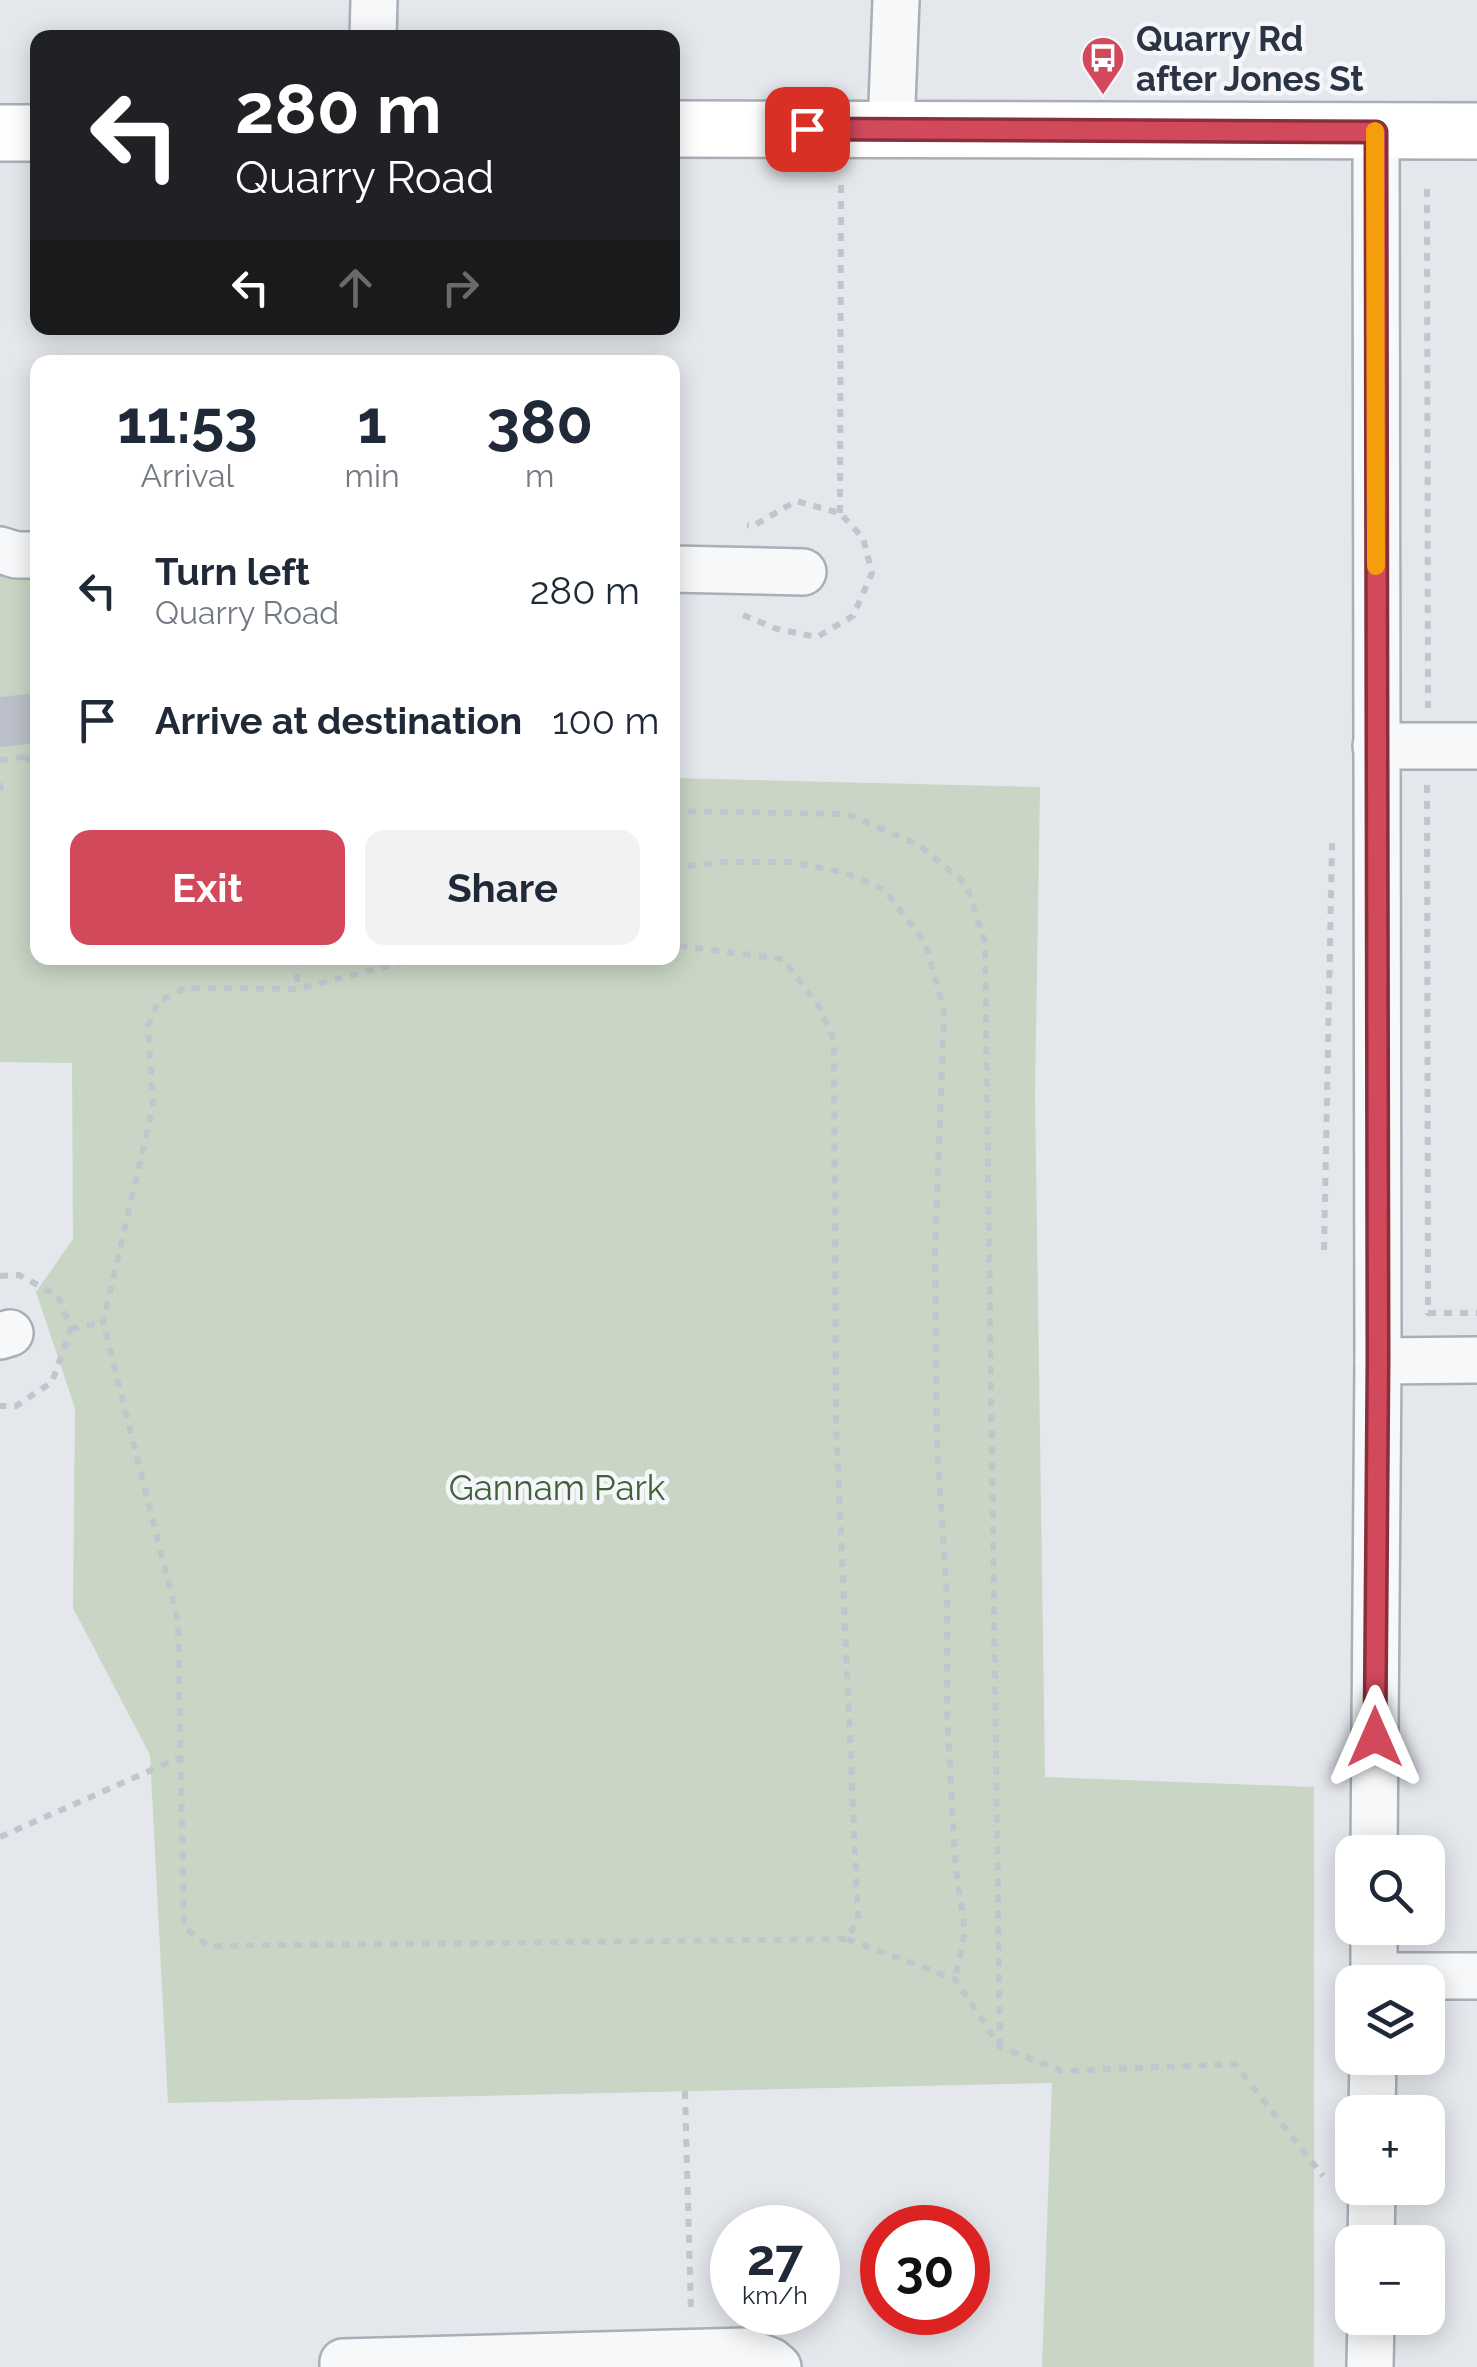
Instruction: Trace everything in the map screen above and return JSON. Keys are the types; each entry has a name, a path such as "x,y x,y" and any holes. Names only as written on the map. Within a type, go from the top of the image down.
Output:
{"street":[{"path":"373,30 374,0"},
{"path":"891,130 896,0"},
{"path":"680,129 1477,131"},
{"path":"1374,1835 1378,1360 1376,132"},
{"path":"0,133 30,133"},
{"path":"0,550 30,555"},
{"path":"680,569 804,572"},
{"path":"1376,746 1477,746"},
{"path":"1378,1360 1477,1360"},
{"path":"1445,1977 1477,1976"},
{"path":"1370,2335 1370,2367"},
{"path":"343,2367 343,2362 744,2351 778,2367"}],"path":[{"path":"840,513 841,176"},
{"path":"0,760 30,756"},
{"path":"23,757 30,760"},
{"path":"0,783 1,794"},
{"path":"680,811 847,814 919,845 966,884 985,944 1000,2047"},
{"path":"680,867 725,862 791,862 846,873 884,890 926,944 944,1012 934,1251 937,1442 947,1598 947,1710 956,1861 965,1932 955,1979"},
{"path":"680,946 783,959 820,1008 834,1042 836,1422 858,1920 847,1940"},
{"path":"297,965 297,989"},
{"path":"392,965 297,989 185,988 158,1002 148,1026 153,1106 103,1322 178,1621 184,1927 209,1946 847,1940 955,1979 1000,2047 1062,2071 1235,2064 1323,2176"},
{"path":"1428,1314 1477,1314"},
{"path":"72,1329 103,1322"},
{"path":"0,1836 181,1757"},
{"path":"685,2091 692,2352"}],"green space":[{"name":"Gannam Park","path":"0,575 30,579 30,965 680,965 680,778 1040,787 1035,1095 1045,1777 1314,1787 1314,2367 1042,2367 1052,2083 168,2103 150,1755 73,1608 75,1408 36,1292 73,1239 72,1063 0,1062"}],"building":[{"path":"30,694 30,744 0,747 0,697"}],"slow traffic":[{"path":"1375,131 1376,566"}],"place":[{"name":"Quarry Rd after Jones St","path":"1103,96"}],"route":[{"path":"807,129 1376,132 1375,1737"}]}
